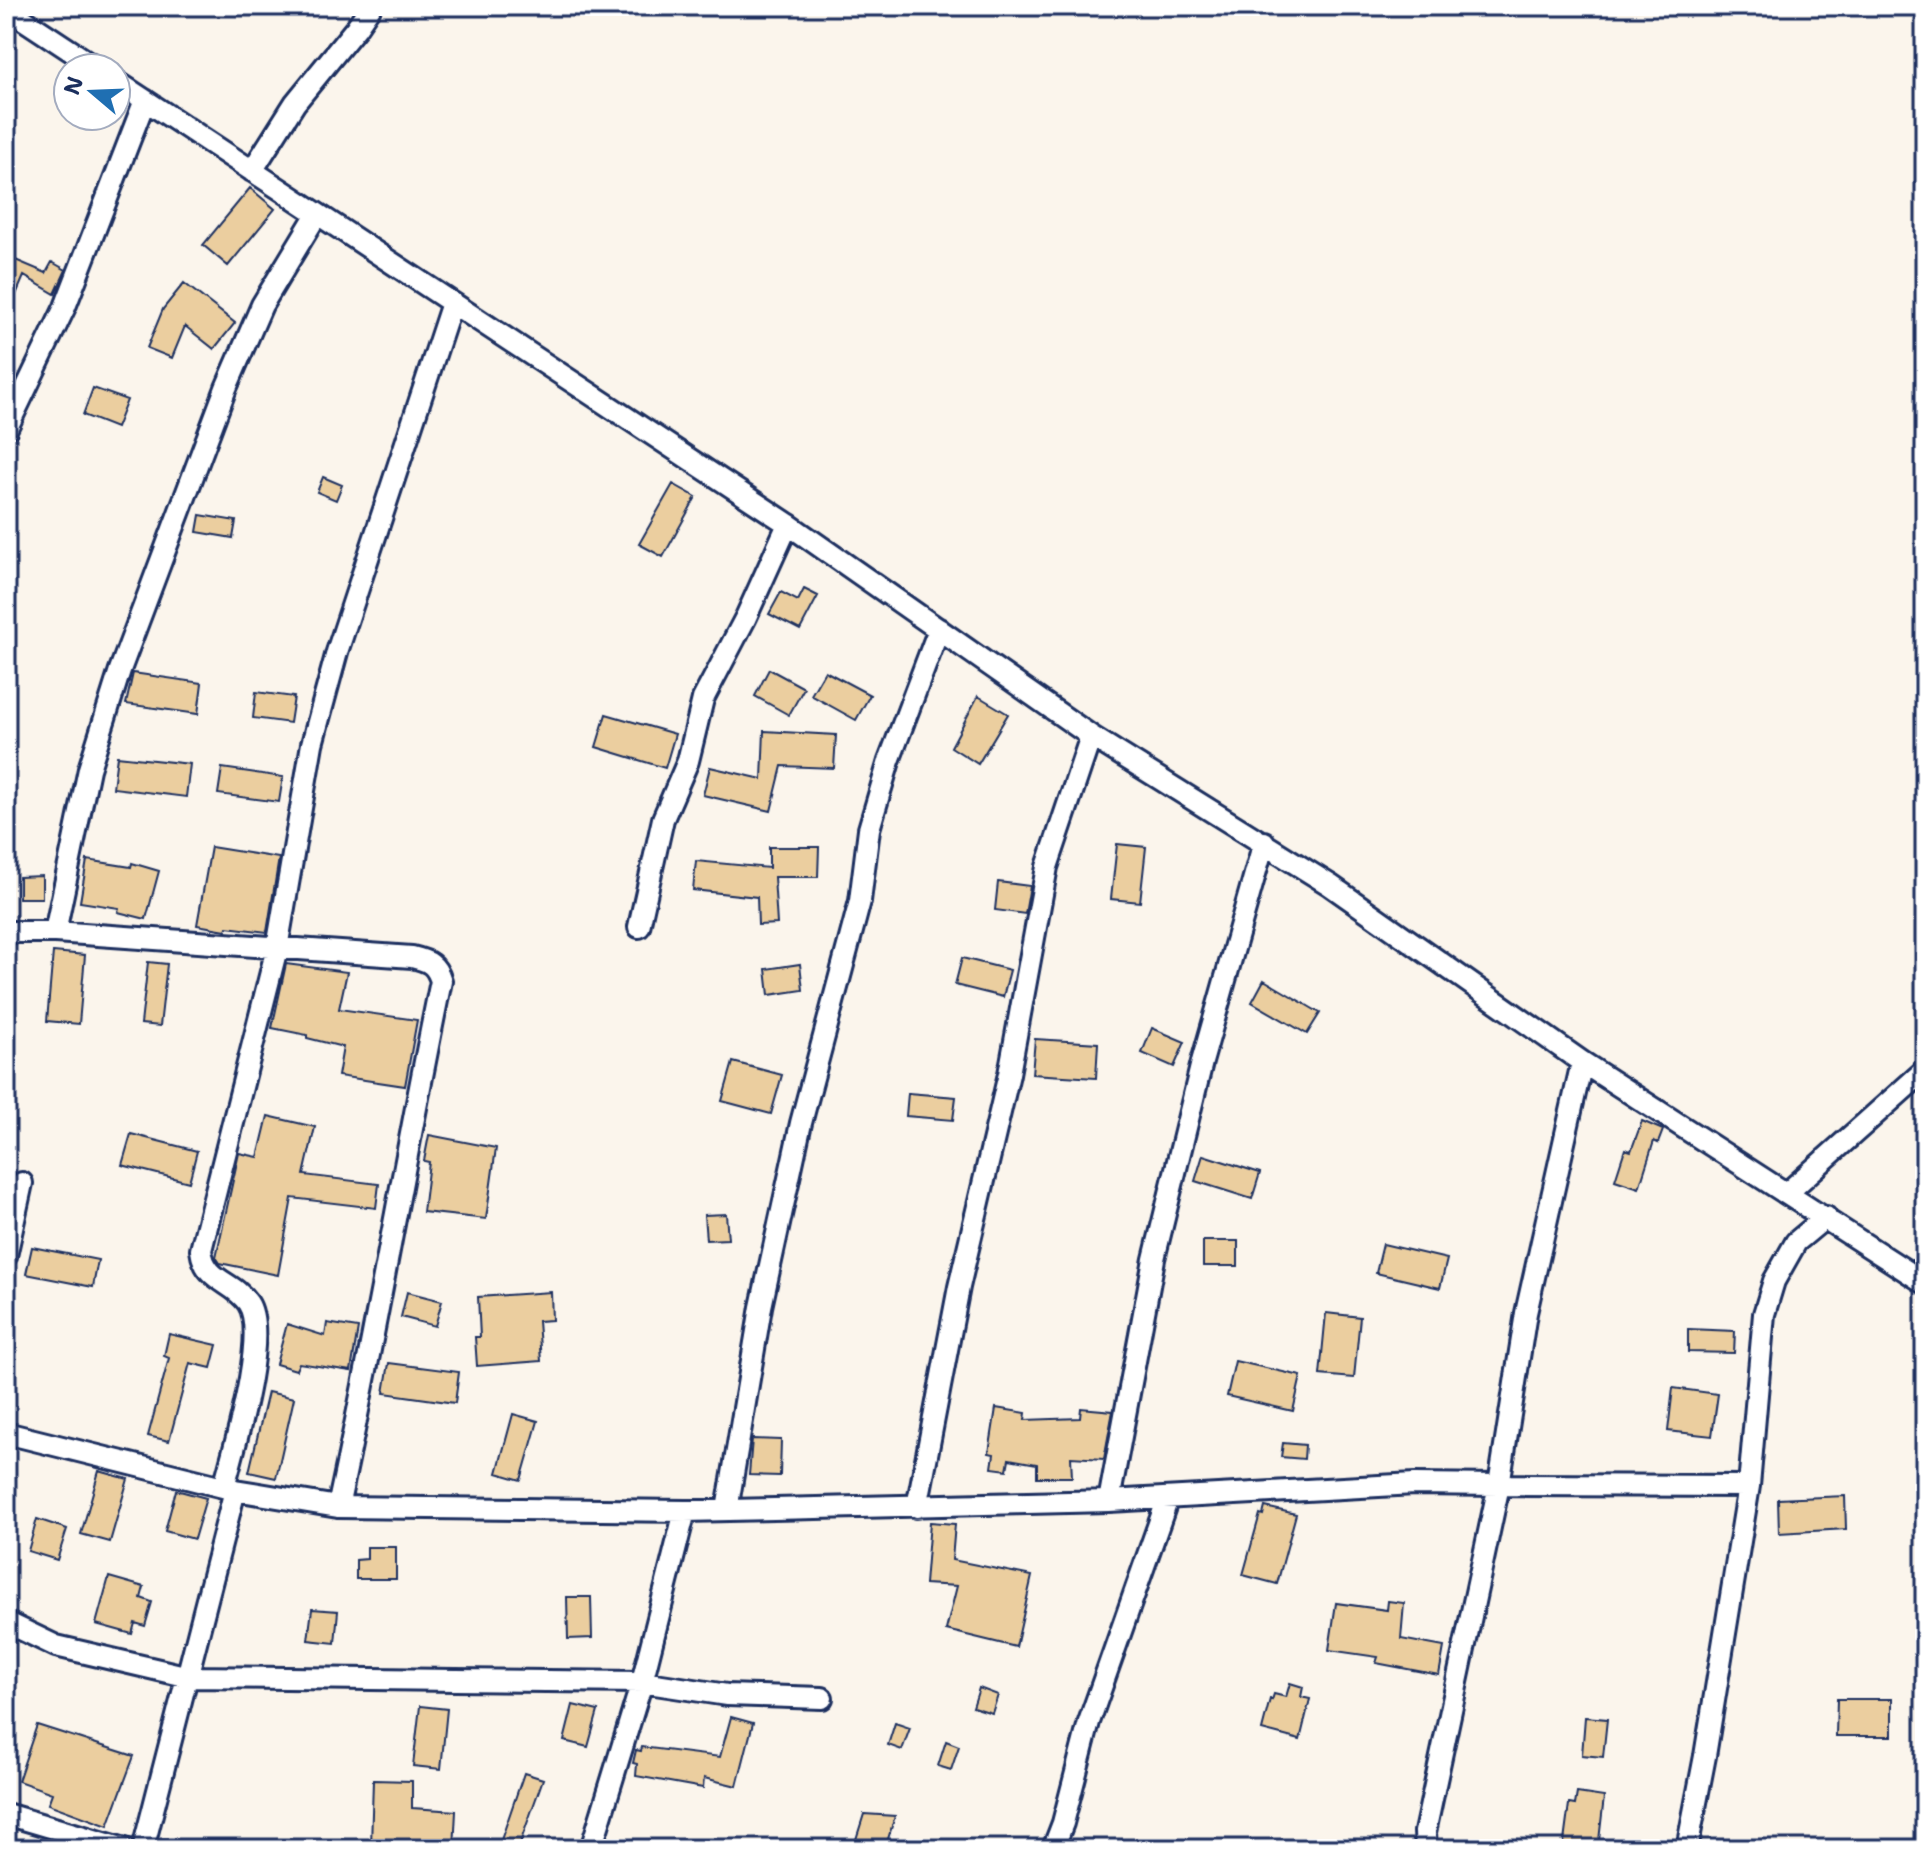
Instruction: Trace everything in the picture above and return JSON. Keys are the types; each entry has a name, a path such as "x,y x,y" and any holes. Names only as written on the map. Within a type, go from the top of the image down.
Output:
{"street":[{"path":"252,171 295,103 371,6"},
{"path":"6,8 73,52"},
{"path":"132,91 788,524 1091,736 1330,885 1582,1062 1925,1283"},
{"path":"6,430 65,307 145,100"},
{"path":"55,932 89,769 120,670 226,388 262,305 317,214"},
{"path":"143,1849 189,1677 251,1376 251,1307 236,1290 212,1275 203,1264 201,1250 277,948 315,731 337,652 452,303"},
{"path":"639,927 663,819 688,761 703,699 746,617 788,524"},
{"path":"727,1510 764,1292 801,1123 860,901 869,829 889,761 939,629"},
{"path":"917,1507 959,1287 1009,1074 1047,867 1091,736"},
{"path":"1109,1501 1154,1259 1202,1062 1264,842"},
{"path":"6,932 55,932 412,957 430,961 438,970 441,981 338,1507"},
{"path":"1426,1849 1425,1832 1499,1485 1526,1313 1582,1062"},
{"path":"1787,1193 1925,1070"},
{"path":"6,1256 22,1183"},
{"path":"1687,1849 1749,1486 1764,1314 1774,1281 1796,1242 1826,1217"},
{"path":"6,1433 230,1489 338,1507 685,1511 1109,1501 1415,1484 1749,1486"},
{"path":"1053,1849 1063,1823 1089,1722 1168,1498"},
{"path":"591,1849 642,1682 685,1511"},
{"path":"6,1622 56,1646 189,1677 642,1682 727,1695 822,1698"},
{"path":"6,1814 125,1849"}],"building":[{"path":"250,188 275,209 228,266 203,245"},
{"path":"6,256 46,273 52,262 66,270 55,294 24,276 6,318"},
{"path":"184,283 235,323 214,349 185,326 172,358 147,348 163,309"},
{"path":"93,388 127,400 116,428 83,415"},
{"path":"323,477 342,485 336,500 317,492"},
{"path":"673,484 696,497 663,557 639,544"},
{"path":"200,515 236,521 233,538 197,532"},
{"path":"804,589 818,596 800,630 769,614 781,592 798,601"},
{"path":"769,669 804,688 789,715 755,696"},
{"path":"825,671 870,695 856,720 811,695"},
{"path":"133,673 202,683 198,714 126,704"},
{"path":"256,692 294,697 290,723 253,718"},
{"path":"978,696 1008,714 978,764 951,747"},
{"path":"606,714 675,734 665,768 596,747"},
{"path":"764,731 836,735 834,768 782,766 771,811 703,795 710,767 762,779"},
{"path":"117,756 190,764 186,797 113,788"},
{"path":"222,768 283,777 279,802 218,794"},
{"path":"1117,844 1146,847 1140,902 1111,899"},
{"path":"211,847 279,858 267,932 197,925"},
{"path":"769,847 819,847 818,877 774,877 777,924 758,925 757,897 693,890 696,861 769,868"},
{"path":"87,860 131,867 132,863 159,871 146,919 118,912 119,908 80,902"},
{"path":"42,876 42,898 19,898 19,877"},
{"path":"998,882 1030,886 1025,914 995,910"},
{"path":"53,952 85,955 79,1024 47,1021"},
{"path":"962,958 1010,970 1003,997 955,985"},
{"path":"148,962 167,964 160,1026 141,1024"},
{"path":"286,964 347,972 339,1009 417,1020 405,1086 338,1076 343,1047 272,1028"},
{"path":"800,964 803,990 769,995 766,969"},
{"path":"1264,980 1320,1013 1307,1034 1252,1002"},
{"path":"1152,1028 1185,1042 1174,1067 1142,1053"},
{"path":"1035,1039 1098,1043 1096,1078 1032,1074"},
{"path":"733,1062 782,1075 771,1114 722,1101"},
{"path":"908,1093 956,1097 953,1120 906,1116"},
{"path":"268,1116 315,1127 304,1175 379,1184 376,1208 292,1198 278,1275 220,1263 216,1257 239,1153 258,1157"},
{"path":"1642,1121 1663,1130 1658,1143 1654,1141 1639,1188 1615,1180 1625,1149 1631,1151"},
{"path":"131,1134 197,1151 189,1182 122,1165"},
{"path":"429,1135 496,1148 486,1219 423,1212 429,1162 424,1161"},
{"path":"1203,1155 1260,1173 1252,1199 1195,1181"},
{"path":"726,1214 728,1239 706,1240 704,1215"},
{"path":"1203,1241 1238,1241 1238,1266 1203,1266"},
{"path":"1383,1244 1447,1259 1440,1288 1376,1273"},
{"path":"32,1247 98,1260 93,1287 26,1274"},
{"path":"407,1292 442,1301 435,1326 401,1317"},
{"path":"551,1292 552,1320 538,1321 541,1361 477,1366 475,1337 480,1337 478,1297"},
{"path":"1326,1313 1360,1317 1354,1378 1320,1375"},
{"path":"327,1323 358,1328 351,1371 299,1363 296,1370 276,1364 287,1324 325,1336"},
{"path":"1688,1329 1735,1331 1734,1353 1688,1352"},
{"path":"169,1334 217,1345 211,1368 190,1363 169,1441 148,1436 169,1358 164,1356"},
{"path":"1235,1361 1301,1376 1293,1411 1227,1396"},
{"path":"389,1363 459,1372 455,1403 384,1393"},
{"path":"1673,1388 1718,1394 1712,1436 1668,1431"},
{"path":"268,1392 294,1398 276,1478 249,1472"},
{"path":"996,1408 1026,1413 1025,1420 1080,1418 1081,1408 1113,1411 1104,1459 1071,1457 1072,1477 1037,1477 1037,1464 1009,1459 1007,1470 992,1468 994,1454 989,1453"},
{"path":"513,1414 538,1421 521,1480 497,1473"},
{"path":"752,1439 781,1440 780,1476 749,1475"},
{"path":"1283,1443 1305,1445 1304,1459 1281,1457"},
{"path":"99,1471 128,1479 110,1542 81,1534"},
{"path":"176,1490 206,1498 194,1539 165,1531"},
{"path":"1845,1496 1846,1529 1779,1533 1778,1499"},
{"path":"1265,1507 1296,1514 1277,1584 1243,1575 1260,1514 1263,1515"},
{"path":"37,1519 67,1529 57,1560 28,1551"},
{"path":"930,1522 955,1524 952,1560 1032,1576 1016,1647 946,1630 957,1586 925,1584"},
{"path":"367,1547 396,1547 396,1579 356,1579 356,1560 367,1559"},
{"path":"109,1577 144,1587 141,1598 152,1602 145,1626 135,1623 132,1634 96,1624"},
{"path":"567,1597 591,1597 592,1638 568,1639"},
{"path":"1388,1601 1404,1603 1401,1639 1444,1647 1439,1675 1376,1663 1378,1657 1329,1650 1336,1603 1387,1610"},
{"path":"312,1609 338,1611 335,1643 308,1640"},
{"path":"1290,1683 1303,1687 1301,1697 1310,1699 1300,1740 1262,1730 1270,1699 1274,1694 1286,1697"},
{"path":"979,1688 998,1695 992,1713 973,1707"},
{"path":"1837,1699 1892,1699 1892,1736 1836,1736"},
{"path":"573,1705 598,1711 588,1747 564,1741"},
{"path":"420,1706 447,1709 441,1769 413,1766"},
{"path":"731,1717 753,1723 737,1786 704,1778 703,1788 636,1776 637,1764 633,1763 636,1750 641,1751 642,1747 720,1757"},
{"path":"1585,1717 1607,1719 1603,1757 1582,1755"},
{"path":"895,1723 910,1728 902,1750 888,1745"},
{"path":"37,1725 134,1756 108,1826 48,1804 52,1793 18,1781"},
{"path":"946,1741 959,1746 951,1770 938,1766"},
{"path":"524,1773 543,1779 519,1846 501,1840"},
{"path":"373,1780 412,1781 412,1808 456,1811 454,1849 371,1846"},
{"path":"1577,1793 1604,1797 1598,1849 1563,1849 1569,1804 1575,1805"},
{"path":"864,1814 895,1816 885,1849 853,1849"}]}
